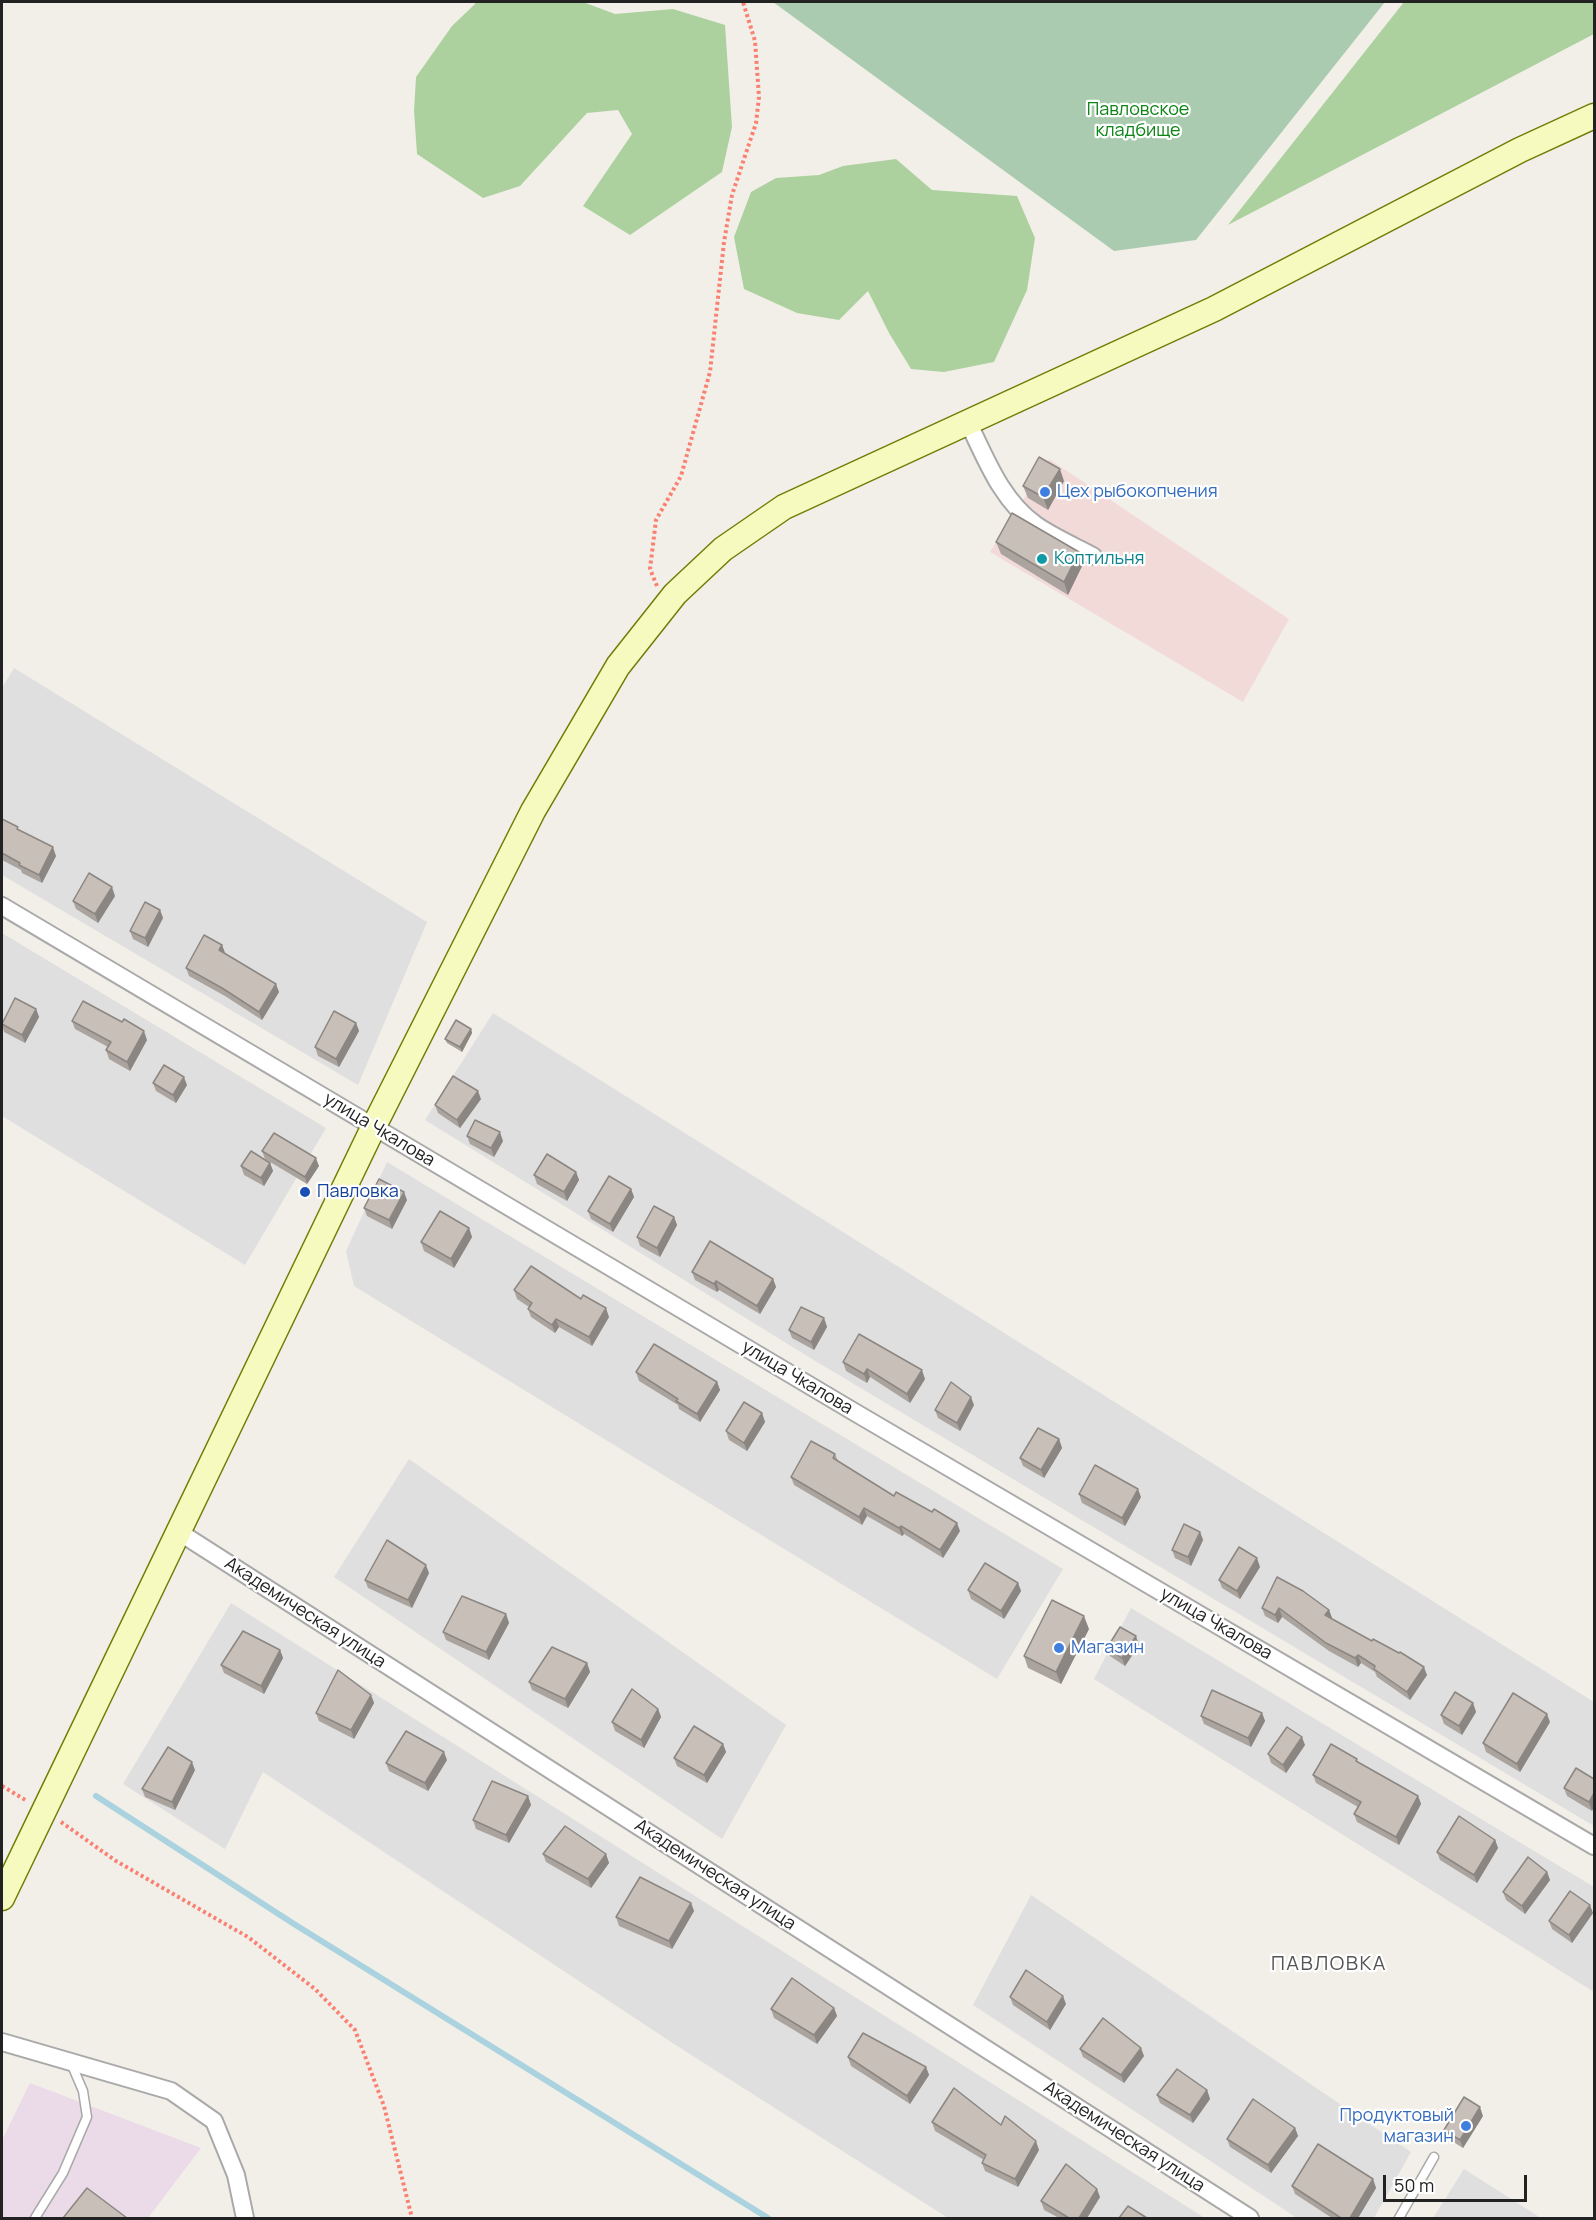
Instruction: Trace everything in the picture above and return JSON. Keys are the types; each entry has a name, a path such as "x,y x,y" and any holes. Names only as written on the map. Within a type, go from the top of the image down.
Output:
{"main road":[{"path":"1520,150 1576,115 1594,99"},
{"path":"2,1898 373,1128 534,811 618,666 675,594 723,549 784,507 1214,309 1520,150 1594,116"}],"street":[{"path":"968,422 992,473 1007,496 1023,514 1038,526 1093,556"},
{"name":"улица Чкалова","path":"2,906 373,1128 1594,1846"},
{"name":"Академическая улица","path":"178,1532 1251,2218"},
{"path":"2,2042 171,2091 214,2121 236,2175 245,2218"}],"lane":[{"path":"35,2218 63,2173 87,2116 83,2091 70,2062"},
{"path":"1400,2218 1434,2157"}],"path":[{"path":"666,606 650,569 656,520 681,476 710,372 730,207 756,123 759,97 755,41 743,2"},
{"path":"2,1786 45,1810 116,1861 248,1937 315,1989 355,2030 384,2106 412,2218"}],"shaded area":[{"path":"1049,459 1289,619 1243,702 990,552"},
{"path":"14,668 427,922 358,1085 2,875 2,688"},
{"path":"2,933 326,1128 245,1265 2,1116"},
{"path":"493,1013 1594,1702 1594,1826 812,1359 425,1120"},
{"path":"387,1162 1063,1569 997,1679 354,1286 346,1251"},
{"path":"409,1459 786,1725 722,1839 334,1577"},
{"path":"231,1603 1205,2218 948,2218 674,2044 263,1772 225,1849 123,1784"},
{"path":"1131,1608 1594,1887 1594,1992 1094,1679"},
{"path":"1031,1895 1411,2152 1374,2218 1297,2218 973,2005"},
{"path":"30,2083 201,2148 148,2218 2,2218 2,2140"},
{"path":"1464,2169 1541,2218 1433,2218"}],"green space":[{"path":"475,2 583,2 615,14 673,9 725,25 732,127 722,172 630,235 583,206 632,134 618,110 587,113 520,186 483,198 417,154 414,111 416,77 452,26"},
{"name":"Павловское кладбище","path":"773,2 1385,2 1196,240 1114,251"},
{"path":"1404,2 1594,2 1594,34 1228,225"},
{"path":"896,159 932,190 1017,196 1035,238 1027,290 994,362 944,372 911,369 889,333 868,291 839,320 797,313 744,289 734,237 751,192 776,178 819,175 843,166"}],"building":[{"path":"1039,457 1060,469 1043,497 1023,486"},
{"name":"Коптильня","path":"1012,513 1079,552 1064,582 996,542"},
{"path":"2,819 53,847 39,875 2,853"},
{"path":"89,873 112,887 95,914 73,901"},
{"path":"145,902 160,910 145,938 130,931"},
{"path":"204,935 222,945 219,950 276,984 259,1012 186,968"},
{"path":"15,998 36,1009 22,1035 2,1024"},
{"path":"83,1001 122,1022 124,1019 144,1031 127,1062 106,1050 111,1042 72,1021"},
{"path":"334,1011 356,1023 336,1059 315,1047"},
{"path":"456,1020 471,1029 460,1047 445,1039"},
{"path":"164,1065 184,1077 173,1095 153,1083"},
{"path":"453,1076 478,1091 457,1120 435,1105"},
{"path":"475,1120 500,1132 491,1148 467,1136"},
{"path":"274,1133 316,1158 305,1177 262,1151"},
{"path":"251,1151 270,1163 261,1178 241,1166"},
{"path":"547,1154 576,1172 564,1192 534,1175"},
{"path":"609,1176 631,1189 610,1224 588,1211"},
{"path":"379,1179 404,1192 389,1220 364,1208"},
{"path":"654,1206 674,1217 657,1248 637,1237"},
{"path":"440,1211 469,1228 451,1259 421,1242"},
{"path":"710,1241 773,1279 757,1306 716,1281 714,1284 692,1272"},
{"path":"531,1266 581,1299 583,1295 606,1308 589,1337 556,1319 552,1325 528,1309 532,1303 514,1290"},
{"path":"801,1307 824,1318 811,1342 789,1330"},
{"path":"859,1334 922,1370 907,1394 867,1369 864,1374 843,1362"},
{"path":"654,1344 717,1382 697,1414 636,1372"},
{"path":"951,1382 971,1397 957,1423 935,1410"},
{"path":"744,1402 762,1413 744,1443 726,1431"},
{"path":"1038,1428 1059,1439 1041,1470 1020,1458"},
{"path":"811,1441 835,1454 833,1458 894,1496 896,1492 932,1512 934,1509 957,1523 940,1550 901,1526 899,1528 864,1508 859,1517 791,1477"},
{"path":"1095,1465 1138,1489 1122,1518 1079,1494"},
{"path":"1184,1524 1200,1532 1188,1557 1172,1550"},
{"path":"387,1540 426,1565 408,1600 365,1580"},
{"path":"1239,1547 1257,1558 1237,1591 1219,1580"},
{"path":"985,1563 1018,1583 1001,1611 968,1590"},
{"path":"1277,1577 1303,1591 1329,1610 1325,1615 1372,1641 1373,1639 1400,1652 1424,1667 1407,1692 1374,1669 1375,1666 1358,1655 1355,1658 1326,1643 1279,1608 1275,1615 1262,1608"},
{"path":"462,1596 506,1614 486,1652 443,1632"},
{"name":"Магазин","path":"1052,1600 1084,1616 1056,1672 1024,1656"},
{"path":"1120,1627 1136,1636 1122,1658 1107,1648"},
{"path":"243,1631 280,1650 261,1686 221,1665"},
{"path":"552,1647 587,1663 565,1699 529,1682"},
{"path":"338,1670 371,1695 351,1730 316,1713"},
{"path":"632,1689 658,1709 641,1740 612,1722"},
{"path":"1212,1690 1262,1713 1248,1738 1201,1716"},
{"path":"1455,1692 1473,1703 1459,1726 1441,1715"},
{"path":"1513,1693 1547,1714 1517,1764 1483,1743"},
{"path":"694,1726 723,1744 704,1775 674,1758"},
{"path":"1287,1727 1302,1737 1283,1765 1268,1754"},
{"path":"406,1731 444,1752 425,1783 386,1763"},
{"path":"1331,1744 1418,1796 1396,1837 1354,1814 1361,1802 1313,1775"},
{"path":"168,1747 192,1762 172,1802 142,1789"},
{"path":"1576,1768 1594,1779 1594,1793 1589,1802 1564,1788"},
{"path":"492,1781 528,1796 506,1835 473,1820"},
{"path":"1459,1816 1495,1840 1474,1875 1437,1852"},
{"path":"565,1826 606,1854 588,1879 543,1854"},
{"path":"1528,1857 1547,1872 1522,1906 1503,1892"},
{"path":"640,1877 691,1903 669,1941 616,1917"},
{"path":"1570,1891 1590,1905 1569,1935 1549,1921"},
{"path":"1026,1970 1063,1996 1047,2022 1010,1997"},
{"path":"792,1978 834,2008 814,2035 771,2009"},
{"path":"1103,2018 1141,2048 1121,2075 1080,2049"},
{"path":"863,2033 926,2067 907,2096 848,2057"},
{"path":"1177,2069 1207,2090 1190,2115 1157,2095"},
{"path":"954,2088 1001,2125 1005,2116 1036,2141 1015,2179 982,2163 986,2155 932,2122"},
{"path":"1464,2097 1480,2107 1460,2140 1444,2130"},
{"path":"1253,2099 1295,2128 1268,2165 1227,2139"},
{"path":"1318,2144 1373,2179 1350,2218 1341,2218 1292,2186"},
{"path":"1066,2164 1097,2189 1079,2218 1069,2218 1041,2201"},
{"path":"87,2188 127,2218 63,2218"},
{"path":"1128,2206 1147,2218 1119,2218"}],"waterway":[{"path":"96,1796 294,1924 768,2218"}],"place":[{"name":"Цех рыбокопчения","path":"1045,492"},
{"name":"Коптильня","path":"1042,559"},
{"name":"Павловка","path":"305,1192"},
{"name":"Магазин","path":"1059,1648"},
{"name":"Продуктовый магазин","path":"1466,2126"}],"district":[{"name":"ПАВЛОВКА","path":"1329,1964"}]}
